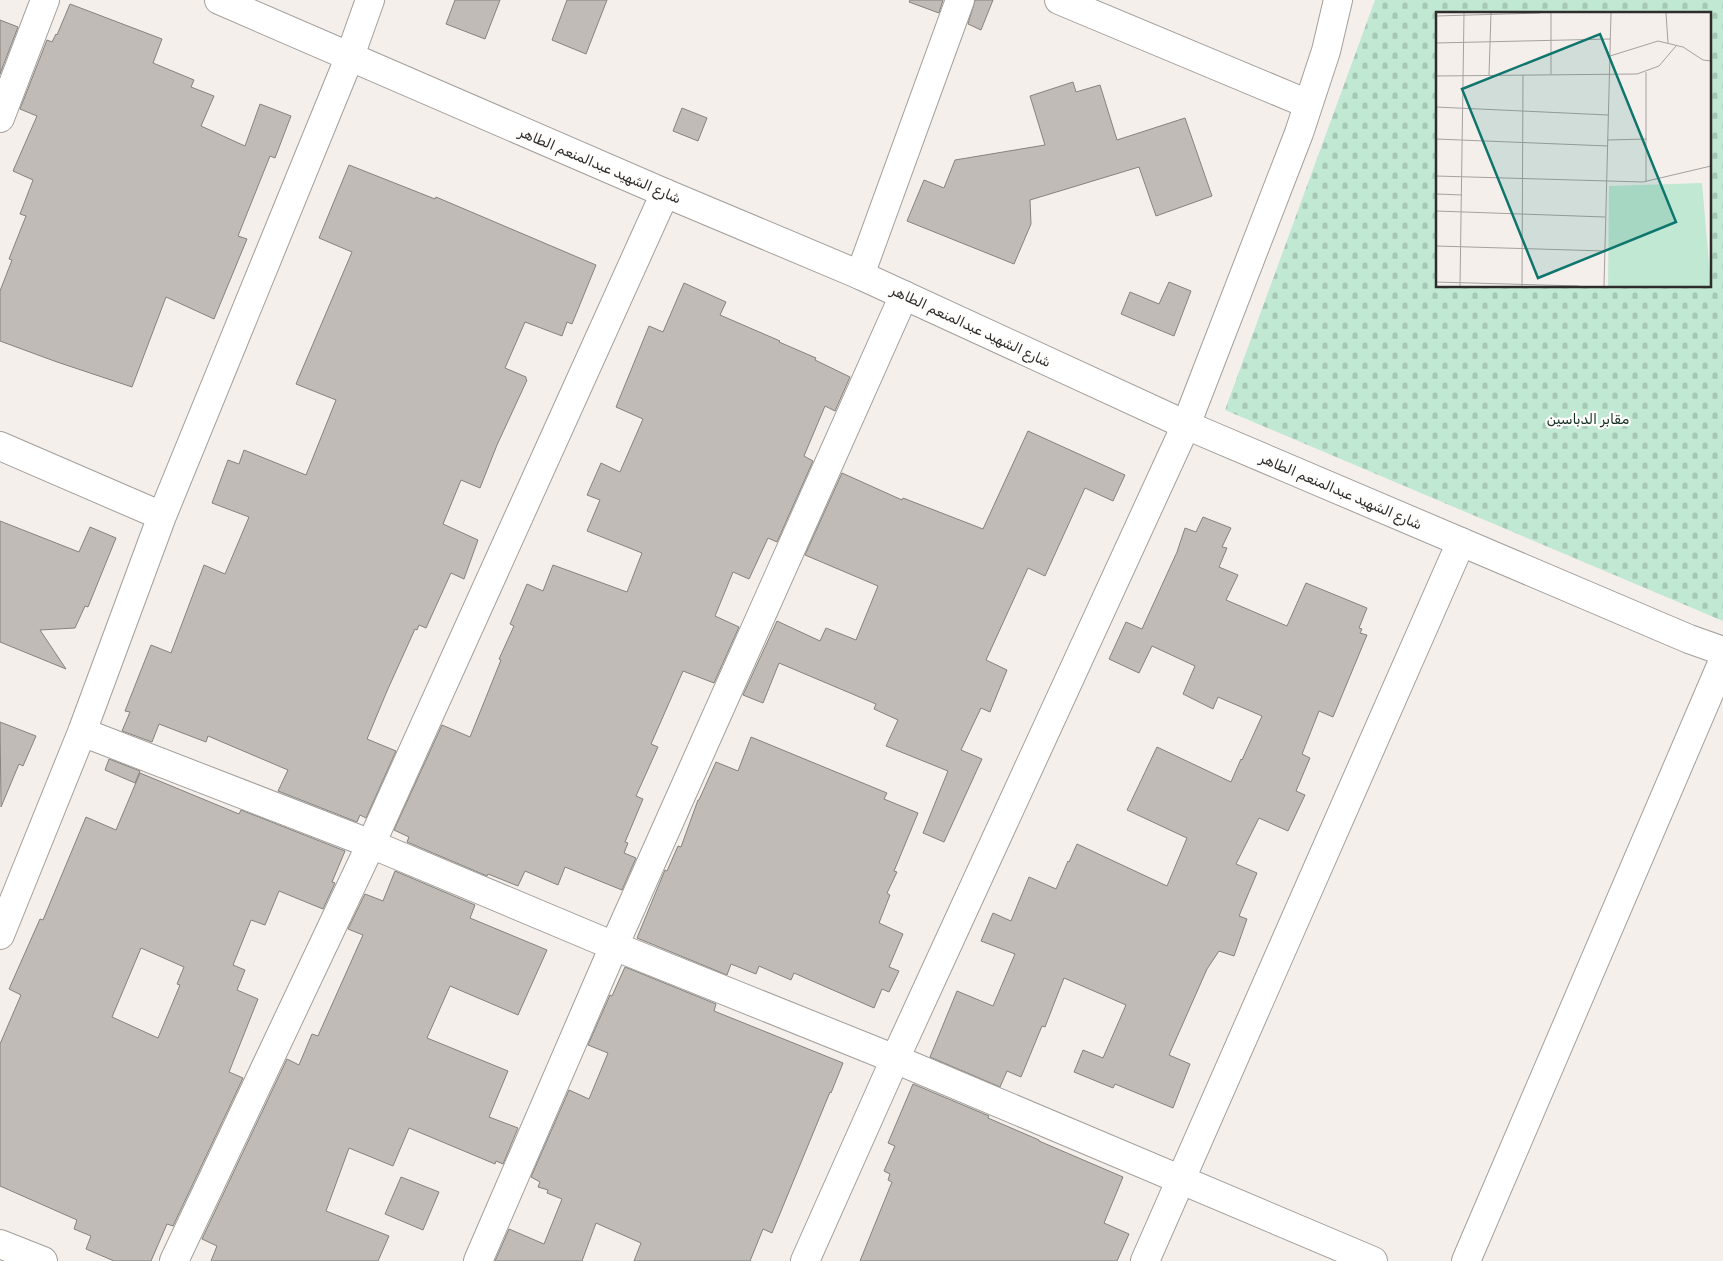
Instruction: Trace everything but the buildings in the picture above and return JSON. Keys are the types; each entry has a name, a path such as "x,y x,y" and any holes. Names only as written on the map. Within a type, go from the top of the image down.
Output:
{"street":[{"path":"0,118 46,0"},
{"name":"شارع الشهيد عبدالمنعم الطاهر","path":"219,0 665,193 860,275 1186,425 1689,639 1723,651"},
{"path":"0,935 82,732 162,516 350,56 370,0"},
{"path":"860,275 960,0"},
{"path":"1059,0 1308,104"},
{"path":"805,1261 895,1059 1186,425 1299,133 1326,50 1338,0"},
{"path":"174,1261 372,844 665,193"},
{"path":"478,1261 614,946 904,295"},
{"path":"0,446 162,516"},
{"path":"1145,1261 1461,542"},
{"path":"1466,1261 1723,661"},
{"path":"82,732 372,844 614,946 895,1059 1373,1261"},
{"path":"0,1244 43,1261"}],"green space":[{"name":"مقابر الدباسين","path":"1375,0 1723,0 1723,621 1225,410"}]}
